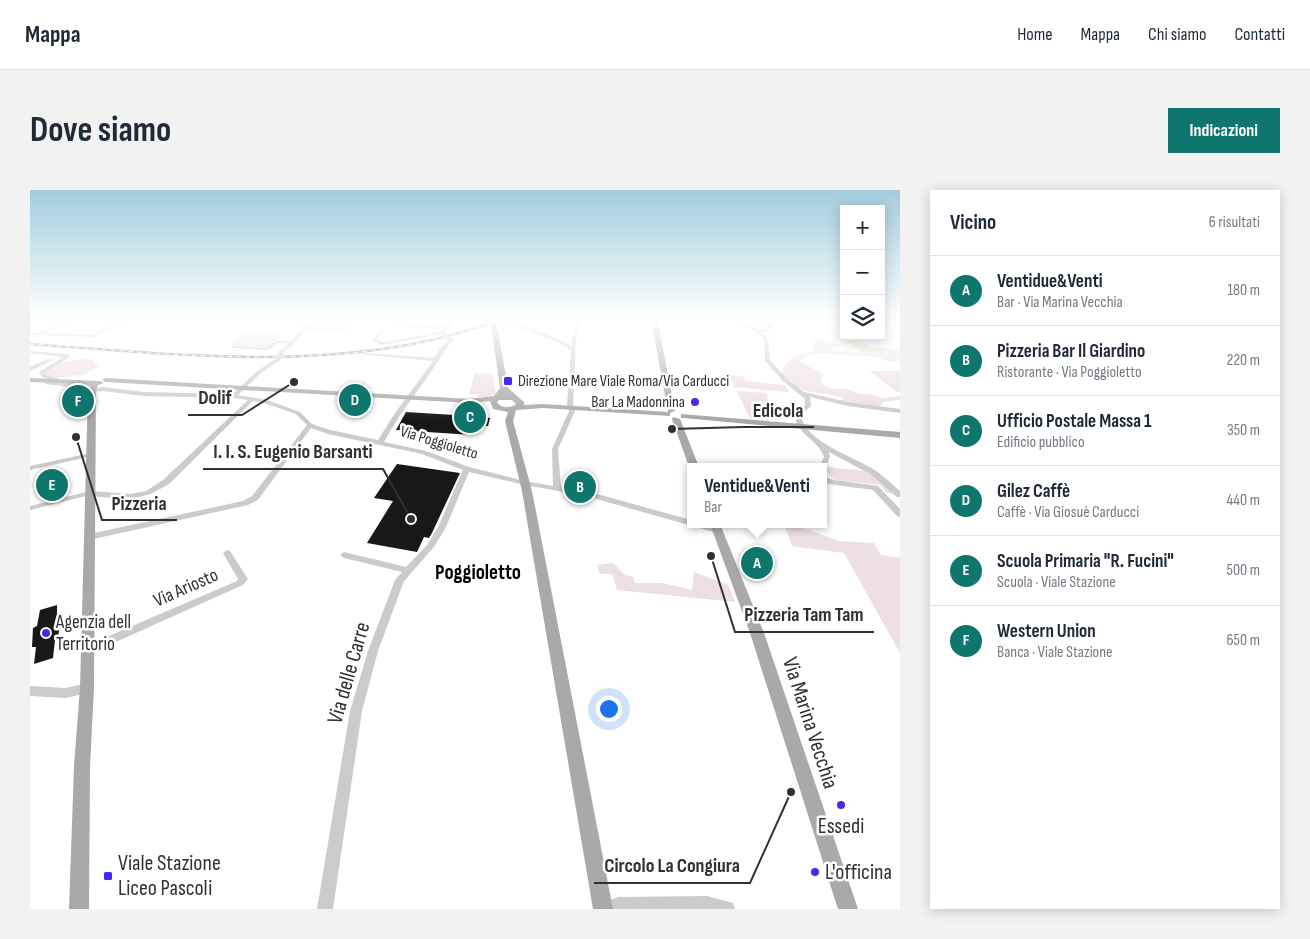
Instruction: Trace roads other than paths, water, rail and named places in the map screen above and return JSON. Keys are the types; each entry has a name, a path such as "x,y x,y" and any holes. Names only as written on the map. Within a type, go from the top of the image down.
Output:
{"main road":[{"path":"498,352 504,389 514,407 525,483 604,909"},
{"path":"661,352 676,415 693,463"},
{"path":"662,357 674,400 676,415"},
{"path":"43,381 55,379 88,384"},
{"path":"30,380 88,384 106,380 496,402 514,407 544,406 676,415 900,435"},
{"path":"79,909 82,766 87,688 91,455 88,384"},
{"path":"496,402 501,391 504,389"},
{"path":"496,402 505,397 514,407"},
{"name":"Via Marina Vecchia","path":"716,528 757,633 848,909"}],"street":[{"path":"30,352 69,357 42,372 44,376 55,379"},
{"path":"234,396 258,373 278,359 283,352"},
{"path":"380,442 408,397 441,352"},
{"path":"557,488 554,450 572,411 570,405 574,352"},
{"path":"767,352 767,360 786,381 805,394 848,404 900,410"},
{"path":"367,354 436,360"},
{"path":"30,369 62,355"},
{"name":"Via Poggioletto","path":"88,384 103,389 144,394 234,396 252,399 289,409 298,413 310,425 349,438 380,442 424,452 468,468 525,483 588,494 687,522"},
{"path":"805,394 808,398 808,406 798,414 798,419 802,426 823,446 873,472 900,495"},
{"path":"30,508 102,492 137,496 152,491 166,482 252,399"},
{"path":"89,537 245,503 255,498 310,425"},
{"path":"823,446 827,457 824,463"},
{"path":"30,468 91,455"},
{"name":"Via delle Carre","path":"325,909 356,711 373,651 400,580 430,547 442,527 468,468"},
{"path":"827,480 876,488 900,514"},
{"name":"Via Ariosto","path":"87,650 240,583 243,579 227,554"},
{"path":"344,554 408,571"},
{"path":"30,691 66,693 87,688"},
{"path":"604,909 619,905 708,904 727,909"}],"railway":[{"path":"129,352 270,357 330,355 360,352"}],"place":[{"name":"Direzione Mare Viale Roma/Via Carducci","path":"508,381"},
{"name":"Dolif","path":"294,382"},
{"name":"Gilez Caffè","path":"355,400"},
{"name":"Western Union","path":"78,401"},
{"name":"Bar La Madonnina","path":"695,402"},
{"name":"Ufficio Postale Massa 1","path":"470,417"},
{"name":"Edicola","path":"672,429"},
{"name":"Pizzeria","path":"76,437"},
{"name":"Scuola Primaria \"R. Fucini\"","path":"52,485"},
{"name":"Pizzeria Bar Il Giardino","path":"580,487"},
{"name":"I. I. S. Eugenio Barsanti","path":"411,519"},
{"name":"Pizzeria Tam Tam","path":"711,556"},
{"name":"Ventidue&Venti","path":"757,563"},
{"name":"Agenzia dell Territorio","path":"46,633"},
{"name":"Circolo La Congiura","path":"791,792"},
{"name":"Essedi","path":"841,805"},
{"name":"L'officina","path":"815,872"},
{"name":"Viale Stazione Liceo Pascoli","path":"108,876"}],"district":[{"name":"Poggioletto","path":"478,572"}]}
